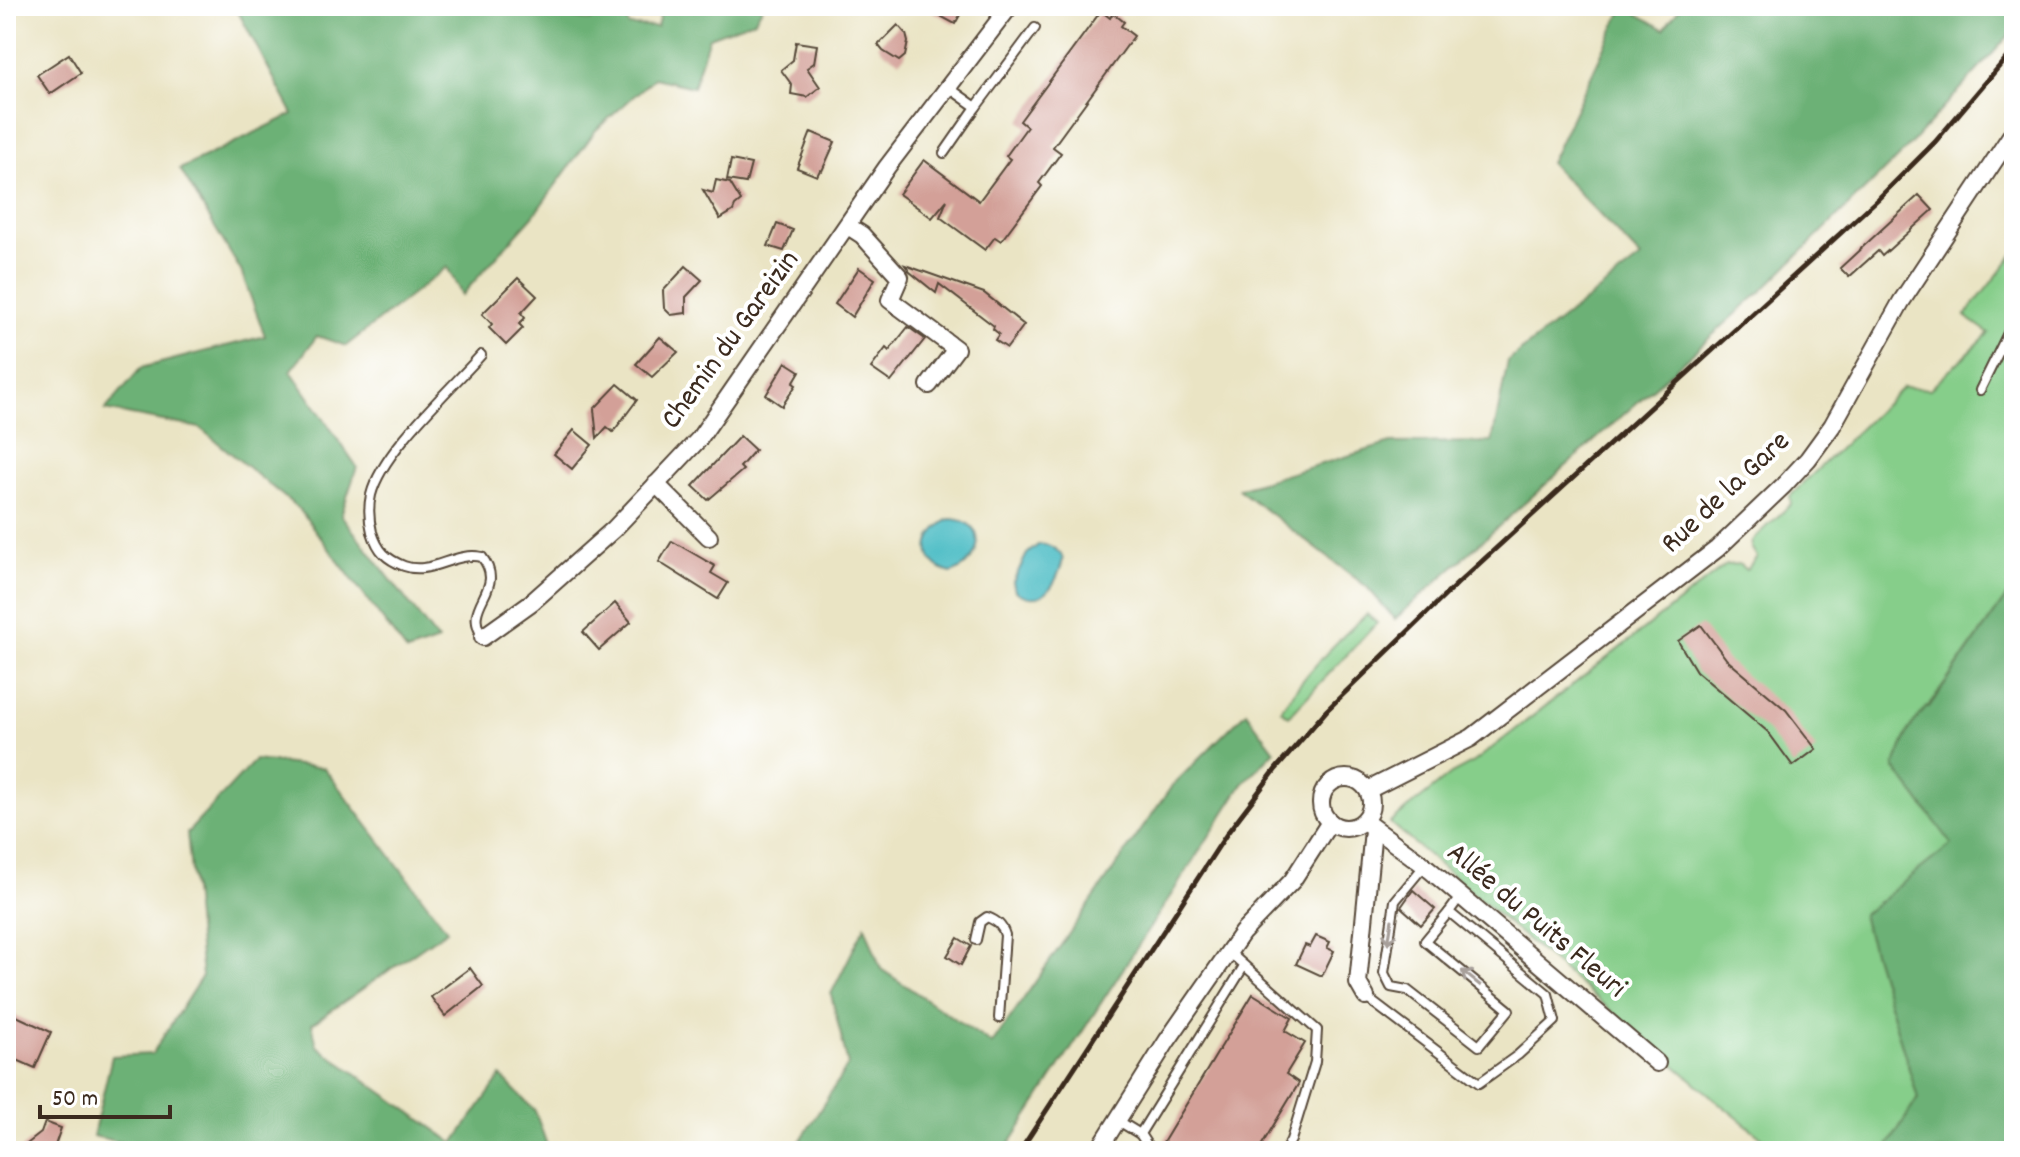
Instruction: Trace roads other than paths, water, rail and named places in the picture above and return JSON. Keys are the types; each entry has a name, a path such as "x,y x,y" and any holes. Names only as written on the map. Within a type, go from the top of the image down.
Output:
{"street":[{"name":"Chemin du Gareizin","path":"483,637 532,602 614,529 699,439 887,167 1010,6"},
{"name":"Rue de la Gare","path":"1368,790 1471,738 1717,549 1783,486 1832,426 1901,302 2014,131"},
{"path":"848,226 862,235 900,277 890,300 956,349 929,385"},
{"path":"656,484 709,537"},
{"path":"1366,997 1358,983 1371,807 1368,790 1363,784 1349,778 1334,781 1321,800 1324,816 1343,828 1368,825"},
{"path":"1098,1151 1167,1041 1242,933 1292,881 1330,822"},
{"name":"Allée du Puits Fleuri","path":"1368,825 1424,865 1657,1063"}],"lane":[{"path":"944,153 1035,28"},
{"path":"948,87 976,107"},
{"path":"1980,390 2014,321"},
{"path":"481,355 400,444 384,466 371,495 369,519 375,543 384,556 408,567 427,568 469,554 482,557 491,568 490,580 475,616 477,628 483,637"},
{"path":"1424,865 1395,901 1384,973 1391,987 1407,990 1479,1046 1509,1010 1425,941 1461,896"},
{"path":"1366,997 1479,1083 1518,1055 1555,1021 1548,994 1449,912"},
{"path":"976,940 980,922 987,917 1002,927 1005,935 999,1018"},
{"path":"1229,952 1317,1030 1315,1062 1285,1151"},
{"path":"1140,1134 1244,966"},
{"path":"1117,1120 1140,1134 1151,1151"}],"water":[{"path":"950,519 972,526 978,543 970,560 951,573 934,563 928,548 934,532"},
{"path":"1038,545 1054,548 1063,560 1047,592 1041,596 1025,596 1015,591 1013,582 1027,554"}],"railway":[{"path":"1020,1151 1228,832 1276,769 1327,710 1457,584 1878,199 1935,142 2014,49"}]}
